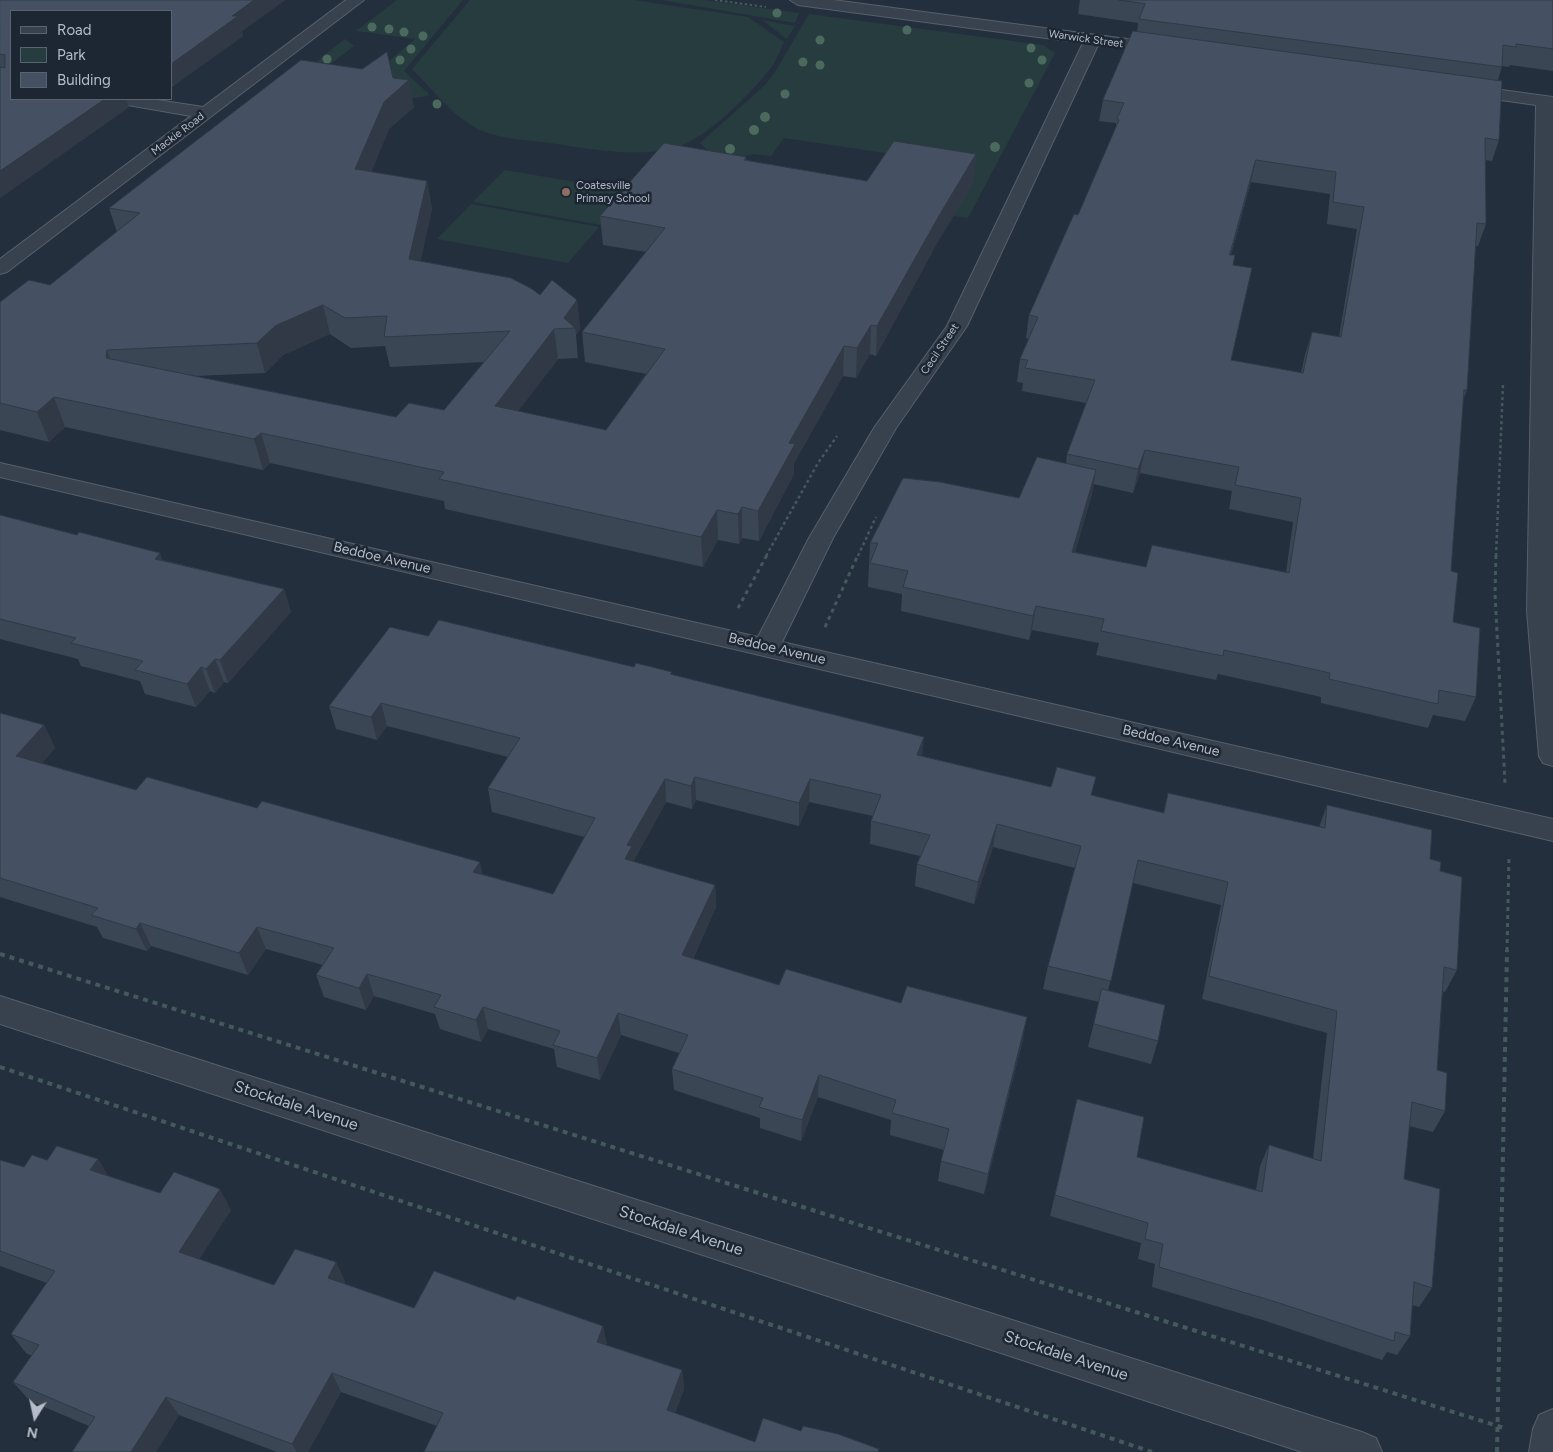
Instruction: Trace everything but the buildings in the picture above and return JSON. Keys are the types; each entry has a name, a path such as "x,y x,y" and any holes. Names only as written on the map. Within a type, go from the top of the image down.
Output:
{"street":[{"name":"Mackie Road","path":"0,268 356,0"},
{"name":"Warwick Street","path":"798,0 1181,52"},
{"name":"Cecil Street","path":"766,646 821,538 885,428 957,326 1092,39"},
{"path":"1447,88 1549,102 1548,459 1540,611 1553,756"},
{"path":"128,100 206,113"},
{"name":"Beddoe Avenue","path":"0,470 766,646 1553,830"},
{"name":"Stockdale Avenue","path":"0,1010 1362,1452"}],"path":[{"path":"1497,1452 1509,857 1495,594 1504,376"},
{"path":"738,608 818,464 840,432"},
{"path":"834,630 824,628 878,513"},
{"path":"1496,781 1506,783"},
{"path":"0,954 1550,1442"},
{"path":"0,1067 1152,1452"}],"green space":[{"path":"397,0 463,0 404,71 430,95 402,98 355,89 415,39 356,31"},
{"path":"470,0 634,0 748,17 784,42 772,66 751,91 725,116 684,145 671,149 642,152 579,148 503,137 484,132 458,116 412,69"},
{"path":"662,0 705,0 799,13 795,23"},
{"path":"809,14 1043,45 1055,53 968,218 954,216 955,213 892,202 897,194 960,204 974,182 939,161 784,138 771,156 753,154 744,156 741,161 717,159 700,143 764,86 775,72"},
{"path":"762,20 795,26 787,39"},
{"path":"345,39 354,46 309,81 294,79"},
{"path":"505,170 629,191 601,225 473,202"},
{"path":"471,204 599,227 568,263 437,239"}],"place":[{"name":"Coatesville Primary School","path":"566,192"}]}
